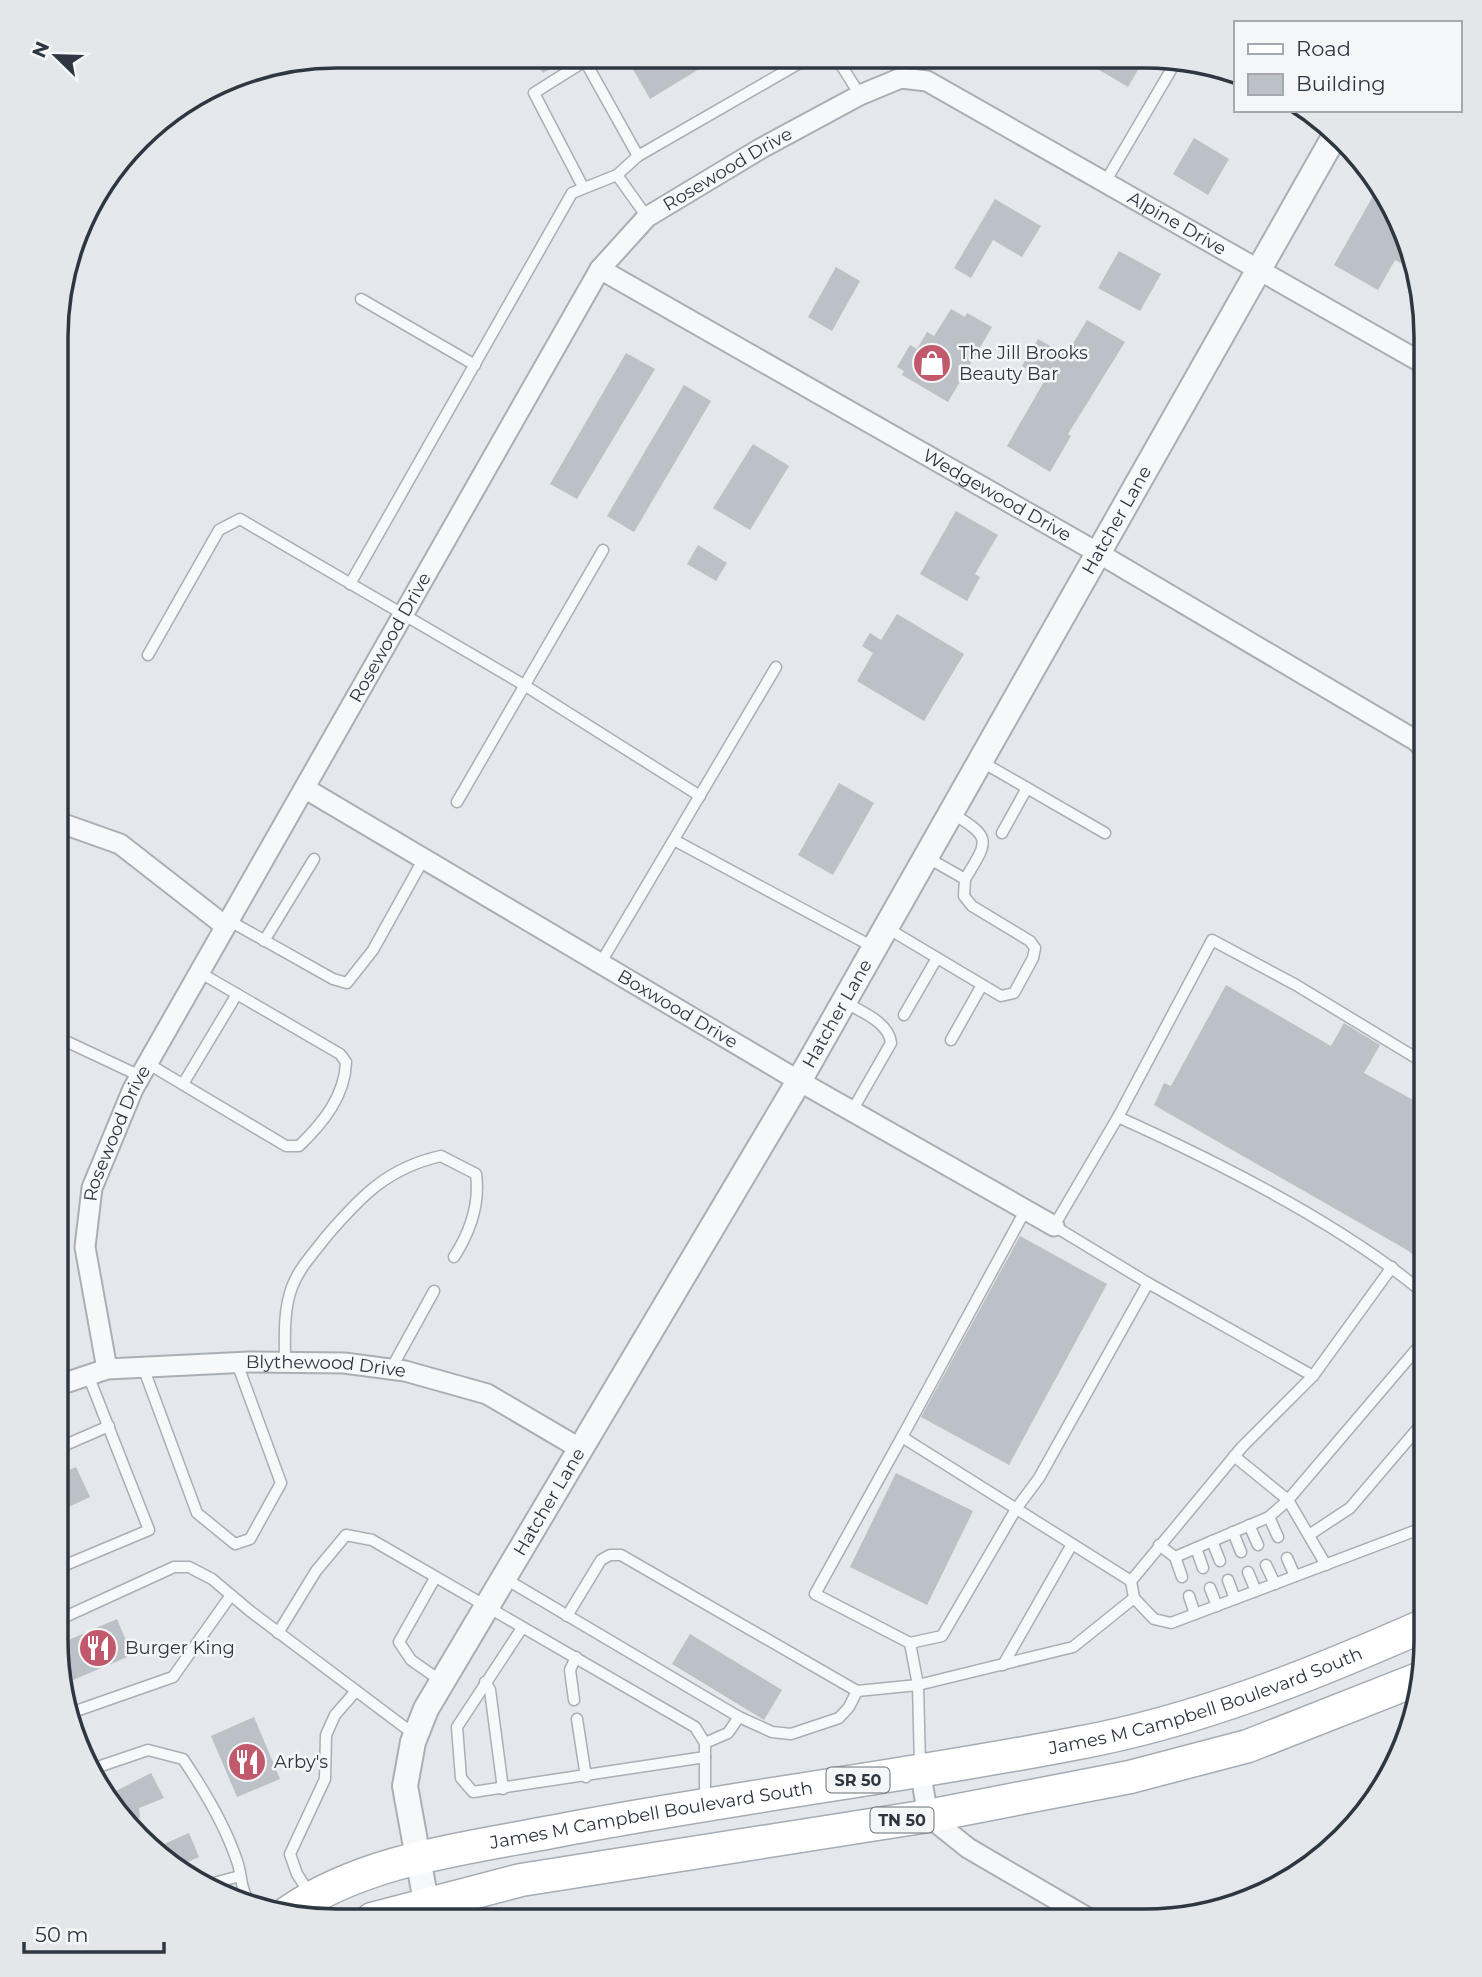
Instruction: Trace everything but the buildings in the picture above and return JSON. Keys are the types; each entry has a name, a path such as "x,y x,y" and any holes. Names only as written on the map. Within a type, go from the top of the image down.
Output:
{"main road":[{"name":"James M Campbell Boulevard South","path":"300,1905 364,1875 420,1857 705,1803 1090,1741 1205,1711 1343,1661 1414,1630"},
{"name":"TN 50","path":"404,1909 521,1880 928,1816 1130,1777 1248,1746 1410,1682"}],"street":[{"name":"Rosewood Drive","path":"107,1369 85,1247 92,1188 144,1070 600,268 647,217 760,149 860,95 901,78 927,81"},
{"name":"Alpine Drive","path":"927,81 1414,358"},
{"name":"Hatcher Lane","path":"426,1902 420,1857 405,1786 416,1735 442,1681 845,1002 1261,270 1330,143"},
{"name":"Wedgewood Drive","path":"600,268 1100,554 1414,739"},
{"name":"Boxwood Drive","path":"306,789 799,1081 1055,1226"},
{"path":"68,826 120,844 226,922"},
{"name":"Blythewood Drive","path":"68,1382 107,1369 237,1363 344,1363 391,1369 449,1381 487,1394 579,1448"},
{"path":"920,1770 928,1816 968,1848 1072,1909"}],"lane":[{"path":"573,68 534,93 583,187"},
{"path":"589,68 638,156"},
{"path":"350,584 572,193 617,175 638,156 791,68"},
{"path":"843,68 860,95"},
{"path":"1104,184 1171,70"},
{"path":"617,175 647,217"},
{"path":"361,299 475,365"},
{"path":"148,655 219,530 240,519 524,685 700,796"},
{"path":"457,802 603,550"},
{"path":"600,964 776,667"},
{"path":"981,762 1105,833"},
{"path":"1002,833 1027,788"},
{"path":"674,841 881,938 937,958 1001,996 1014,993 1033,958 1035,948 1030,941 972,906 964,896 965,879 984,848 984,838 979,830 952,813"},
{"path":"927,857 965,879"},
{"path":"264,942 314,859"},
{"path":"226,922 333,979 347,983 356,976 373,950 423,860"},
{"path":"1313,1377 1148,1283 1055,1226 1118,1116 1212,940 1296,985 1414,1057"},
{"path":"904,1015 937,958"},
{"path":"68,1041 183,1084 286,1146 299,1146 323,1124 345,1079 346,1062 340,1055 198,971"},
{"path":"951,1041 982,985"},
{"path":"183,1084 237,994"},
{"path":"845,1002 886,1028 891,1043 852,1111"},
{"path":"1118,1116 1181,1145 1281,1200 1392,1267 1414,1285"},
{"path":"285,1363 285,1317 291,1288 301,1268 362,1194 412,1163 441,1156 476,1174 479,1193 466,1238 454,1257"},
{"path":"1026,1209 815,1594 910,1643 942,1636 1016,1509 1039,1478 1148,1283"},
{"path":"1392,1267 1313,1377 1234,1456 1159,1545 1131,1581 1134,1598 1154,1619 1171,1623 1414,1531"},
{"path":"391,1369 434,1291"},
{"path":"1175,1557 1269,1517 1288,1500 1414,1352"},
{"path":"143,1367 197,1513 235,1544 250,1539 281,1483 237,1363"},
{"path":"68,1564 149,1530 88,1375"},
{"path":"68,1444 109,1426"},
{"path":"1309,1535 1350,1508 1414,1434"},
{"path":"902,1437 1071,1546 1131,1581"},
{"path":"1234,1456 1288,1500 1325,1565"},
{"path":"1269,1517 1278,1537"},
{"path":"1249,1525 1258,1545"},
{"path":"1233,1532 1241,1552"},
{"path":"278,1633 316,1571 346,1535 372,1540 485,1608 576,1657 695,1727 705,1743 705,1803"},
{"path":"1212,1541 1220,1561"},
{"path":"1159,1545 1175,1557 1182,1577"},
{"path":"1003,1665 1071,1546"},
{"path":"1196,1548 1203,1568"},
{"path":"567,1616 601,1560 610,1555 621,1555 857,1691 918,1685 1073,1647 1134,1598"},
{"path":"1287,1558 1295,1576"},
{"path":"1266,1565 1275,1584"},
{"path":"68,1616 174,1567 189,1567 212,1579 278,1633 416,1735"},
{"path":"1248,1572 1255,1591"},
{"path":"435,1578 399,1642 411,1660 442,1681"},
{"path":"504,1578 739,1717 772,1732 791,1734 839,1718 849,1707 857,1691"},
{"path":"1228,1580 1235,1599"},
{"path":"1210,1588 1217,1606"},
{"path":"78,1710 173,1677 231,1595"},
{"path":"1189,1596 1195,1614"},
{"path":"522,1628 457,1727 461,1778 473,1792 503,1790 705,1757"},
{"path":"910,1643 918,1685 920,1770"},
{"path":"574,1700 570,1670 576,1657"},
{"path":"485,1682 490,1690 503,1790"},
{"path":"300,1905 297,1874 290,1854 325,1780 326,1735 335,1715 356,1691"},
{"path":"705,1743 728,1733 739,1717"},
{"path":"577,1719 586,1777"},
{"path":"100,1766 148,1750 183,1759 203,1788 238,1862 245,1892"},
{"path":"219,1882 240,1876"}],"place":[{"name":"The Jill Brooks Beauty Bar","path":"932,363"},
{"name":"Burger King","path":"98,1648"},
{"name":"Arby's","path":"247,1762"}]}
